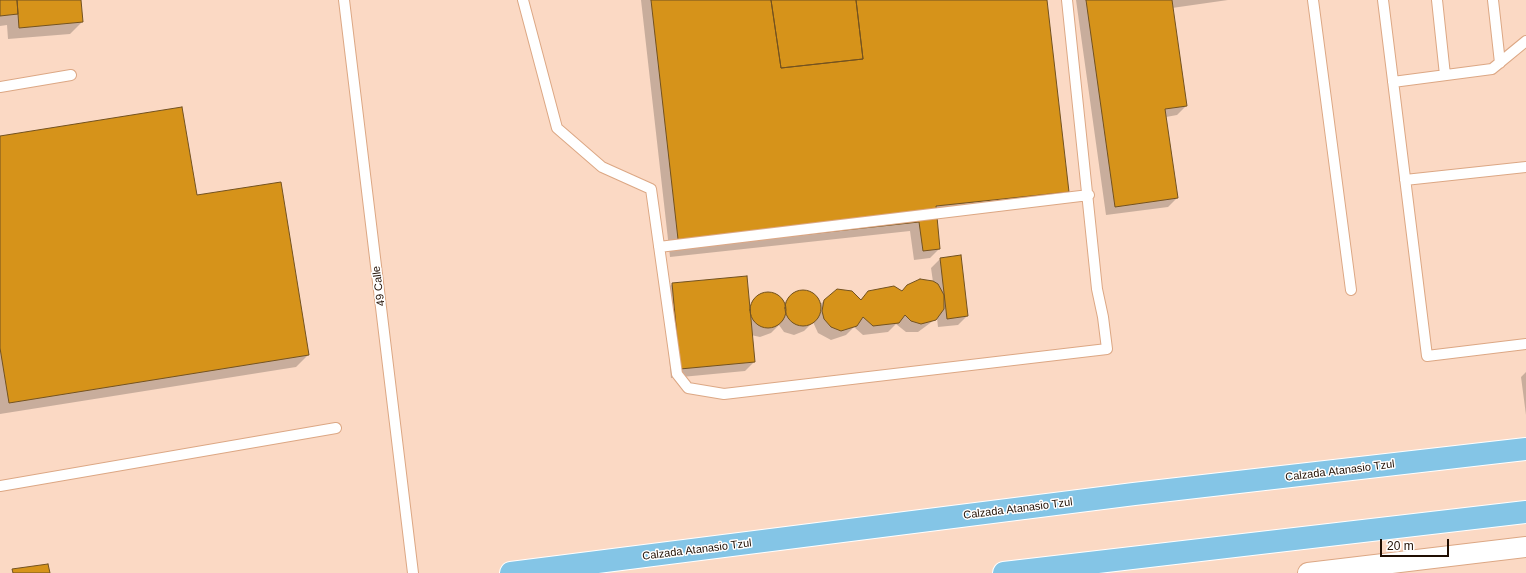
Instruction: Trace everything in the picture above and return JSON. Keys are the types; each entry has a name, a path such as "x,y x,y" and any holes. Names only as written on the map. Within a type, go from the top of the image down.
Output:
{"main road":[{"name":"Calzada Atanasio Tzul","path":"511,573 1134,494 1526,449"},
{"path":"1004,573 1526,512"}],"street":[{"path":"1308,573 1526,547"}],"lane":[{"name":"49 Calle","path":"344,0 413,573"},
{"path":"523,0 556,128 602,167 651,189 677,374 688,388 724,394 1107,349 1104,317 1098,289 1067,0"},
{"path":"1313,0 1352,290"},
{"path":"1383,0 1427,356 1526,344"},
{"path":"1437,0 1445,75"},
{"path":"1493,0 1500,62"},
{"path":"1393,82 1492,69 1526,41"},
{"path":"0,87 71,75"},
{"path":"1405,180 1526,166"},
{"path":"659,247 1089,195"},
{"path":"0,486 336,428"}],"building":[{"path":"0,0 17,0 18,14 0,16"},
{"path":"17,0 81,0 83,22 19,28"},
{"path":"651,0 771,0 781,68 863,59 856,0 1047,0 1069,192 936,206 940,249 923,251 919,222 679,248"},
{"path":"771,0 856,0 863,59 781,68"},
{"path":"1086,0 1172,0 1187,106 1165,109 1178,198 1115,207"},
{"path":"182,107 197,195 281,182 309,355 9,403 0,348 0,136"},
{"path":"961,255 968,316 947,319 940,258"},
{"path":"747,276 755,362 680,369 672,283"},
{"path":"920,279 933,281 938,284 944,295 944,309 936,320 921,324 911,321 905,315 899,323 873,326 863,317 857,326 841,331 831,327 824,319 822,311 824,300 837,289 852,291 861,300 868,291 894,286 902,291 907,285"},
{"path":"806,290 816,295 820,301 820,315 816,321 810,325 800,326 790,321 786,315 785,305 790,295 796,291"},
{"path":"772,292 781,297 785,303 785,317 781,323 772,328 764,328 755,323 751,317 750,306 755,297 761,293"},
{"path":"48,564 50,573 13,573 12,569"}]}
